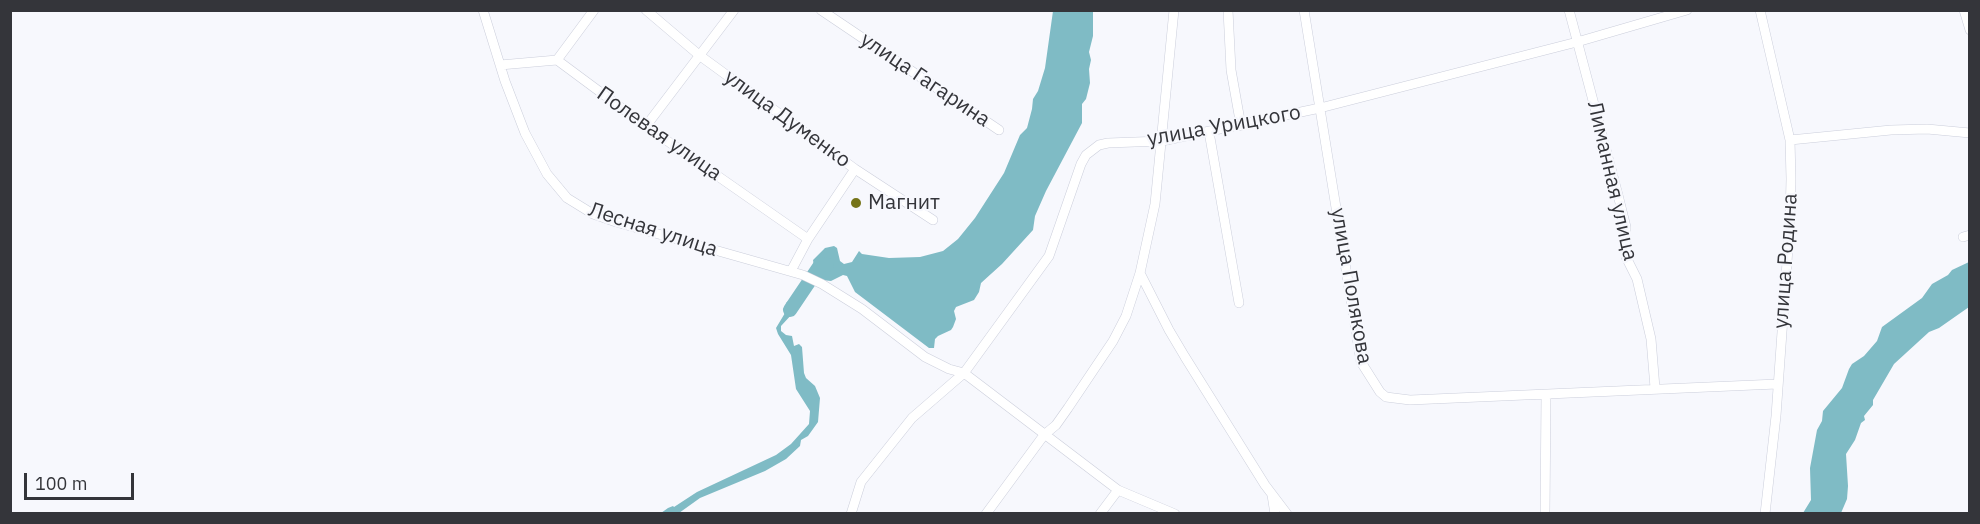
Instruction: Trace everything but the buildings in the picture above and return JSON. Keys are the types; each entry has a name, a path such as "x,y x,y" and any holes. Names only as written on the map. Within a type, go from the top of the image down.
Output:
{"street":[{"name":"Лесная улица","path":"483,10 525,133 554,183 575,203 593,214 616,222 803,275 862,309 925,357 949,369 964,373"},
{"path":"500,65 556,60 594,10"},
{"name":"улица Думенко","path":"646,10 699,55 855,169 933,220"},
{"path":"646,126 734,10"},
{"name":"улица Гагарина","path":"821,10 999,130"},
{"path":"986,513 1044,435 1056,425 1113,341 1126,316 1140,273 1155,204 1174,10"},
{"path":"1228,10 1231,70 1240,126"},
{"name":"улица Полякова","path":"1304,10 1361,362 1373,384 1386,397 1394,399 1546,395 1777,384"},
{"name":"Лиманная улица","path":"1569,10 1626,227 1626,257 1638,279 1651,339 1656,388"},
{"name":"улица Урицкого","path":"851,513 861,482 912,418 964,373 1049,256 1081,164 1086,155 1095,147 1102,144 1162,141 1320,108 1577,42 1687,10"},
{"name":"улица Родина","path":"1760,10 1790,140 1790,220 1776,416 1765,513"},
{"path":"1964,10 1970,30"},
{"name":"Полевая улица","path":"556,60 808,239"},
{"path":"1790,140 1892,130 1927,129 1970,133"},
{"path":"1209,132 1239,303"},
{"path":"791,271 808,239 855,169"},
{"path":"1140,273 1168,330 1272,495 1287,513"},
{"path":"964,373 1118,490 1175,513"},
{"path":"1545,513 1546,395"},
{"path":"1100,513 1118,490"},
{"path":"1272,495 1275,513"}],"water":[{"path":"1053,11 1093,11 1093,36 1089,52 1090,83 1086,99 1082,104 1082,123 1046,191 1035,216 1033,230 981,283 974,300 956,307 953,327 935,339 934,348 929,348 855,292 847,276 843,275 831,281 822,280 815,273 813,260 825,248 834,246 837,248 840,261 844,264 852,262 859,251 862,254 889,258 920,257 943,251 958,239 975,218 1004,173 1020,135 1027,128 1033,99 1045,68"},
{"path":"1969,262 1969,307 1939,328 1929,332 1894,364 1873,400 1873,405 1864,416 1865,420 1861,423 1855,440 1846,454 1847,499 1841,513 1803,513 1811,500 1810,468 1823,411 1842,388 1852,364 1864,356 1877,341 1882,327 1922,298 1932,284 1948,275 1952,270"},
{"path":"795,295 800,297 802,302 800,307 795,305 793,313 781,326 781,331 792,336 794,346 799,344 802,347 804,373 815,386 820,398 818,422 808,436 801,440 800,446 786,459 765,471 700,498 679,513 661,513 697,492 776,455 791,444 809,424 810,411 796,389 791,355 776,328 785,313 786,303"}],"waterway":[{"path":"790,310 821,264 827,265"}],"place":[{"name":"Магнит","path":"856,203"}]}
